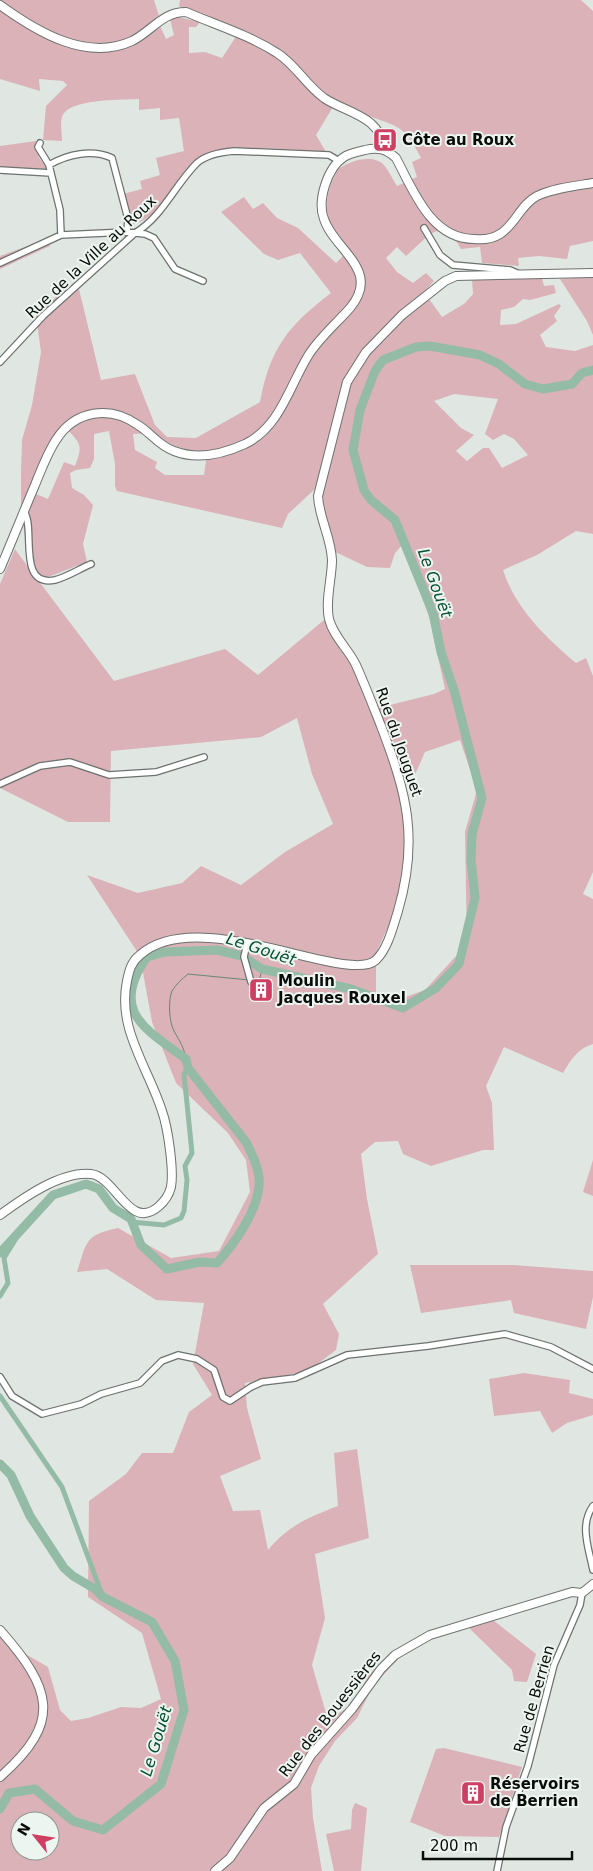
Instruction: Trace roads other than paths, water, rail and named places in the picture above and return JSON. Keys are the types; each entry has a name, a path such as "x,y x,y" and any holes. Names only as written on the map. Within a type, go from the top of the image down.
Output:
{"street":[{"path":"0,5 48,36 67,42 99,47 132,41 160,20 175,12 186,12 278,53 322,97 342,110 371,121 383,139 383,149"},
{"path":"40,142 38,148 49,165 60,210 61,235"},
{"path":"0,569 56,439 67,426 85,415 98,412 120,415 140,426 162,445 192,456 220,453 246,444 270,425 287,399 308,356 322,337 351,307 360,289 361,279 358,269 345,249 330,232 323,219 323,198 326,184 332,170 339,161 350,154 383,149 396,158 425,210 434,222 456,236 469,239 484,240 502,233 528,202 537,196 593,183"},
{"name":"Rue de la Ville au Roux","path":"0,362 44,316 135,233 148,225 164,208 198,163 222,152 329,155 339,161"},
{"path":"49,165 78,154 100,153 112,158 128,219 127,232"},
{"path":"0,170 51,173"},
{"path":"424,228 445,261 476,268 510,270 518,276"},
{"path":"0,263 61,235 127,232 146,234 154,238 175,269 204,281"},
{"name":"Rue du Jouguet","path":"0,1215 42,1187 68,1178 91,1174 102,1178 130,1208 146,1213 160,1206 166,1199 171,1187 167,1129 161,1106 132,1037 124,1011 124,998 133,961 147,949 193,938 221,937 247,946 364,966 370,964 380,955 393,927 405,883 408,858 406,801 401,781 363,682 329,618 332,558 318,509 318,496 347,382 366,352 382,334 445,281 456,276 593,273"},
{"path":"24,512 28,523 29,562 36,574 43,579 55,580 91,564"},
{"path":"0,784 40,766 70,762 109,775 156,772 204,757"},
{"path":"247,946 244,957 250,980"},
{"path":"0,1377 12,1396 42,1414 81,1404 101,1394 140,1383 162,1361 178,1355 197,1359 214,1370 223,1397 230,1400 251,1386 262,1382 295,1378 347,1355 428,1346 506,1334 551,1347 593,1369"},
{"path":"593,1506 586,1518 585,1529 593,1570"},
{"path":"582,1593 593,1584"},
{"name":"Rue des Bouessières","path":"215,1871 230,1858 264,1808 294,1784 312,1755 352,1709 381,1669 395,1655 430,1635 572,1592 582,1593"},
{"name":"Rue de Berrien","path":"497,1871 503,1836 528,1766 550,1681 582,1593"},
{"path":"0,1630 30,1667 42,1696 42,1715 34,1741 20,1760 0,1777"}],"waterway":[{"name":"Le Gouët","path":"0,1253 53,1195 86,1184 99,1189 113,1208 131,1219 141,1245 167,1269 200,1262 217,1263 244,1227 249,1217 257,1196 259,1175 256,1163 246,1142 188,1068 186,1059 146,1028 137,1017 132,1005 131,992 136,976 147,957 165,952 217,950 242,956 262,969 351,989 403,1008 436,988 459,964 475,898 471,860 472,834 482,798 454,690 441,652 433,613 395,520 371,500 364,490 353,450 360,410 375,371 383,360 416,347 430,346 480,355 499,364 525,384 543,389 572,384 582,373 593,370"},
{"path":"253,981 259,982 262,969"},
{"path":"186,1059 183,1048 172,1027 170,1017 171,995 175,986 188,974 249,980"},
{"path":"131,1222 164,1225 181,1218 184,1211 187,1180 185,1166 192,1153 184,1074 188,1068"},
{"path":"0,1296 8,1283 4,1258 20,1232"},
{"path":"0,1396 62,1487 103,1597"},
{"name":"Le Gouët","path":"0,1464 11,1475 30,1516 64,1568 73,1576 95,1589 103,1597 152,1622 175,1661 184,1710 161,1784 103,1830 73,1821 35,1789 9,1793 0,1809"}],"place":[{"name":"Côte au Roux","path":"385,140"},
{"name":"Moulin Jacques Rouxel","path":"261,990"},
{"name":"Réservoirs de Berrien","path":"473,1793"}]}
